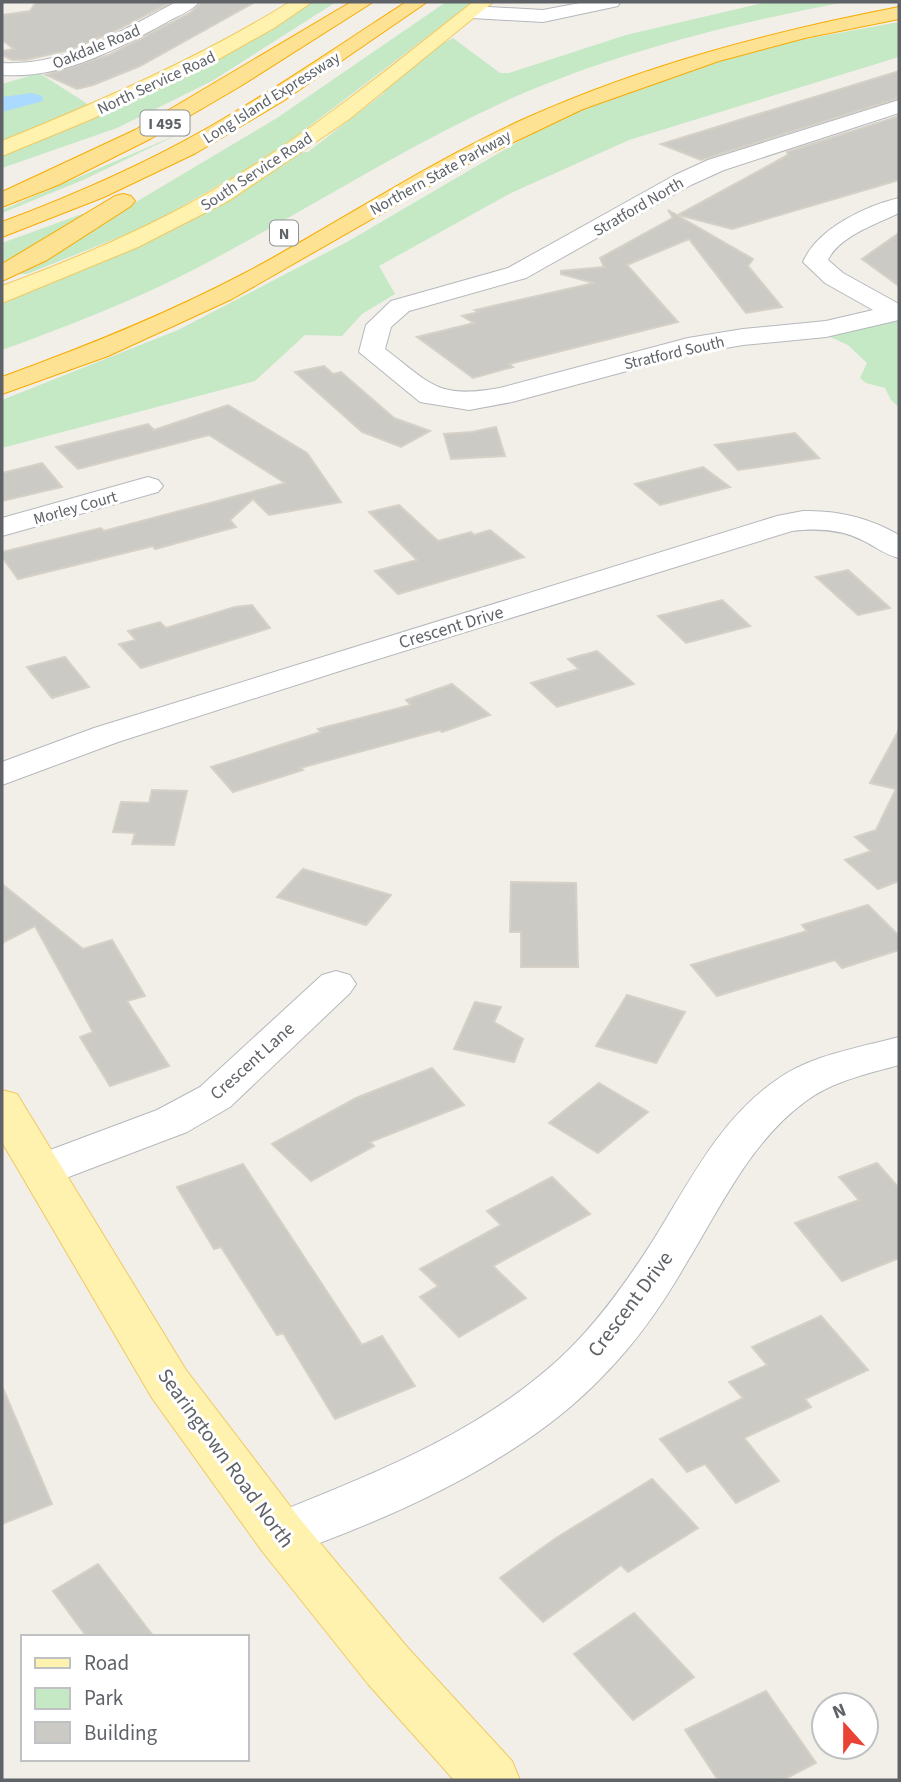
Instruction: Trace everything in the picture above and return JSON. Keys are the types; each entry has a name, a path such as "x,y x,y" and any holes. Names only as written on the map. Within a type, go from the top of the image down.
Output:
{"highway":[{"name":"Long Island Expressway","path":"2,200 76,169 141,136 237,82 364,2"},
{"name":"Long Island Expressway","path":"2,230 148,168 223,129 418,2"},
{"name":"Northern State Parkway","path":"398,169 505,114 620,69 741,33 891,2"},
{"name":"Northern State Parkway","path":"2,386 124,340 209,301 478,150 549,115 663,72 806,32 899,13"},
{"path":"806,32 899,19"},
{"path":"28,167 154,116 222,80 277,44 320,29"},
{"path":"2,274 38,255 170,173 242,134 281,93"},
{"path":"2,362 79,333"}],"main road":[{"name":"North Service Road","path":"2,149 174,75 235,43 303,2"},
{"name":"South Service Road","path":"2,295 143,236 248,179 323,128 478,7"},
{"name":"Searingtown Road North","path":"2,1105 169,1384 281,1535 388,1666 491,1780"}],"street":[{"name":"Oakdale Road","path":"2,69 38,69 107,45 190,2"},
{"path":"478,7 543,16 611,2"},
{"name":"Stratford North","path":"451,401 430,396 372,352 373,332 383,320 409,302 517,273 683,180 716,165 899,106"},
{"path":"898,313 834,278 815,262 824,246 867,219 899,205"},
{"name":"Stratford South","path":"451,401 469,402 502,396 688,346 826,329 898,313"},
{"name":"Morley Court","path":"2,527 148,486"},
{"name":"Crescent Drive","path":"2,774 106,735 296,674 788,522 827,519 847,522 885,539 899,550"},
{"name":"Crescent Lane","path":"42,1170 172,1121 215,1097 336,984"},
{"name":"Crescent Drive","path":"281,1535 444,1465 530,1415 610,1337 655,1276 737,1141 790,1092 818,1076 899,1051"}],"green space":[{"path":"311,2 336,2 212,81 117,128 2,168 2,153 76,124 273,27"},
{"path":"446,2 473,2 270,156 147,226 27,274 17,274 67,247 99,224 277,118"},
{"path":"767,2 845,2 675,41 550,82 430,138 174,280 52,332 2,350 2,302 165,232 298,153 308,152 384,93 379,91 432,50 453,38 500,73 509,73 626,35"},
{"path":"899,22 899,57 629,140 511,193 379,266 395,294 362,314 342,336 305,335 255,381 2,448 2,400 178,330 347,242 550,123 643,84 757,48"},
{"path":"39,73 97,110 2,147 2,84"},
{"path":"181,133 83,180 2,213 2,210"},
{"path":"82,214 88,215 2,266 2,243"},
{"path":"881,317 899,318 899,407 891,400 885,388 866,383 860,378 867,363 848,345 821,333"}],"water":[{"path":"32,93 42,96 43,101 2,112 2,97"}],"building":[{"path":"36,2 171,2 113,32 70,50 25,60 12,60 2,55 2,51 14,49 2,40 2,15 30,11"},
{"path":"202,2 255,2 140,66 93,85 77,89 46,75 109,55 190,13"},
{"path":"899,71 899,98 701,160 661,144"},
{"path":"899,116 899,180 732,229 678,215 788,155 787,152"},
{"path":"668,210 753,259 748,266 782,307 746,313 689,239 627,265 678,322 509,364 513,367 473,378 417,337 474,323 462,316 479,312 475,310 594,283 561,274 561,271 604,267 600,258 673,218"},
{"path":"899,233 899,286 862,259"},
{"path":"324,366 333,374 341,372 394,418 430,431 401,447 362,432 295,372"},
{"path":"228,405 307,453 341,502 269,515 253,499 230,520 236,527 155,549 153,546 18,579 2,557 2,552 101,528 104,531 285,483 209,435 78,469 56,447 148,424 154,430"},
{"path":"496,427 505,456 451,459 444,434"},
{"path":"795,433 819,458 738,470 715,445"},
{"path":"42,463 62,487 2,501 2,473"},
{"path":"703,467 730,487 660,505 635,484"},
{"path":"399,505 438,541 490,530 524,557 398,594 375,571 417,560 369,512"},
{"path":"848,570 890,608 858,615 816,577"},
{"path":"722,600 750,626 686,643 658,616"},
{"path":"252,605 270,628 141,668 119,644 136,640 128,631 160,622 166,628 235,607"},
{"path":"597,651 634,684 557,707 531,683 579,669 568,659"},
{"path":"65,657 89,687 52,698 27,667"},
{"path":"452,684 490,715 442,732 440,730 300,768 303,770 233,792 211,767 321,732 318,729 411,705 406,700"},
{"path":"899,730 899,881 878,889 845,860 871,851 855,837 876,830 896,789 870,783"},
{"path":"152,790 187,791 174,845 132,844 135,833 113,832 121,802 149,803"},
{"path":"303,869 391,895 366,925 277,897"},
{"path":"511,882 576,883 578,967 521,967 521,932 510,932"},
{"path":"2,884 83,949 112,940 145,996 127,1001 169,1066 110,1086 80,1037 93,1032 35,926 2,943"},
{"path":"868,905 899,936 899,950 842,968 835,960 717,996 691,965 807,931 802,925"},
{"path":"627,995 685,1012 656,1063 596,1046"},
{"path":"475,1002 501,1007 494,1022 523,1039 514,1062 454,1049"},
{"path":"432,1068 464,1105 370,1142 374,1146 311,1181 272,1144 356,1098"},
{"path":"599,1083 648,1112 598,1153 549,1123"},
{"path":"877,1163 899,1188 899,1258 842,1281 795,1223 859,1200 839,1177"},
{"path":"243,1164 362,1345 382,1336 415,1386 335,1419 283,1333 277,1335 221,1247 214,1249 177,1187"},
{"path":"552,1177 590,1214 493,1266 526,1298 459,1337 420,1297 438,1286 420,1269 501,1225 487,1211"},
{"path":"821,1316 868,1370 805,1399 811,1407 744,1438 779,1481 736,1503 705,1464 687,1472 660,1439 743,1398 729,1382 767,1365 752,1347"},
{"path":"2,1386 52,1504 2,1524"},
{"path":"652,1479 698,1528 628,1572 621,1565 543,1622 500,1578 556,1538"},
{"path":"98,1564 152,1635 86,1635 53,1591"},
{"path":"634,1613 694,1677 633,1720 574,1654"},
{"path":"766,1691 810,1754 810,1761 816,1763 783,1780 718,1780 685,1730"}]}
